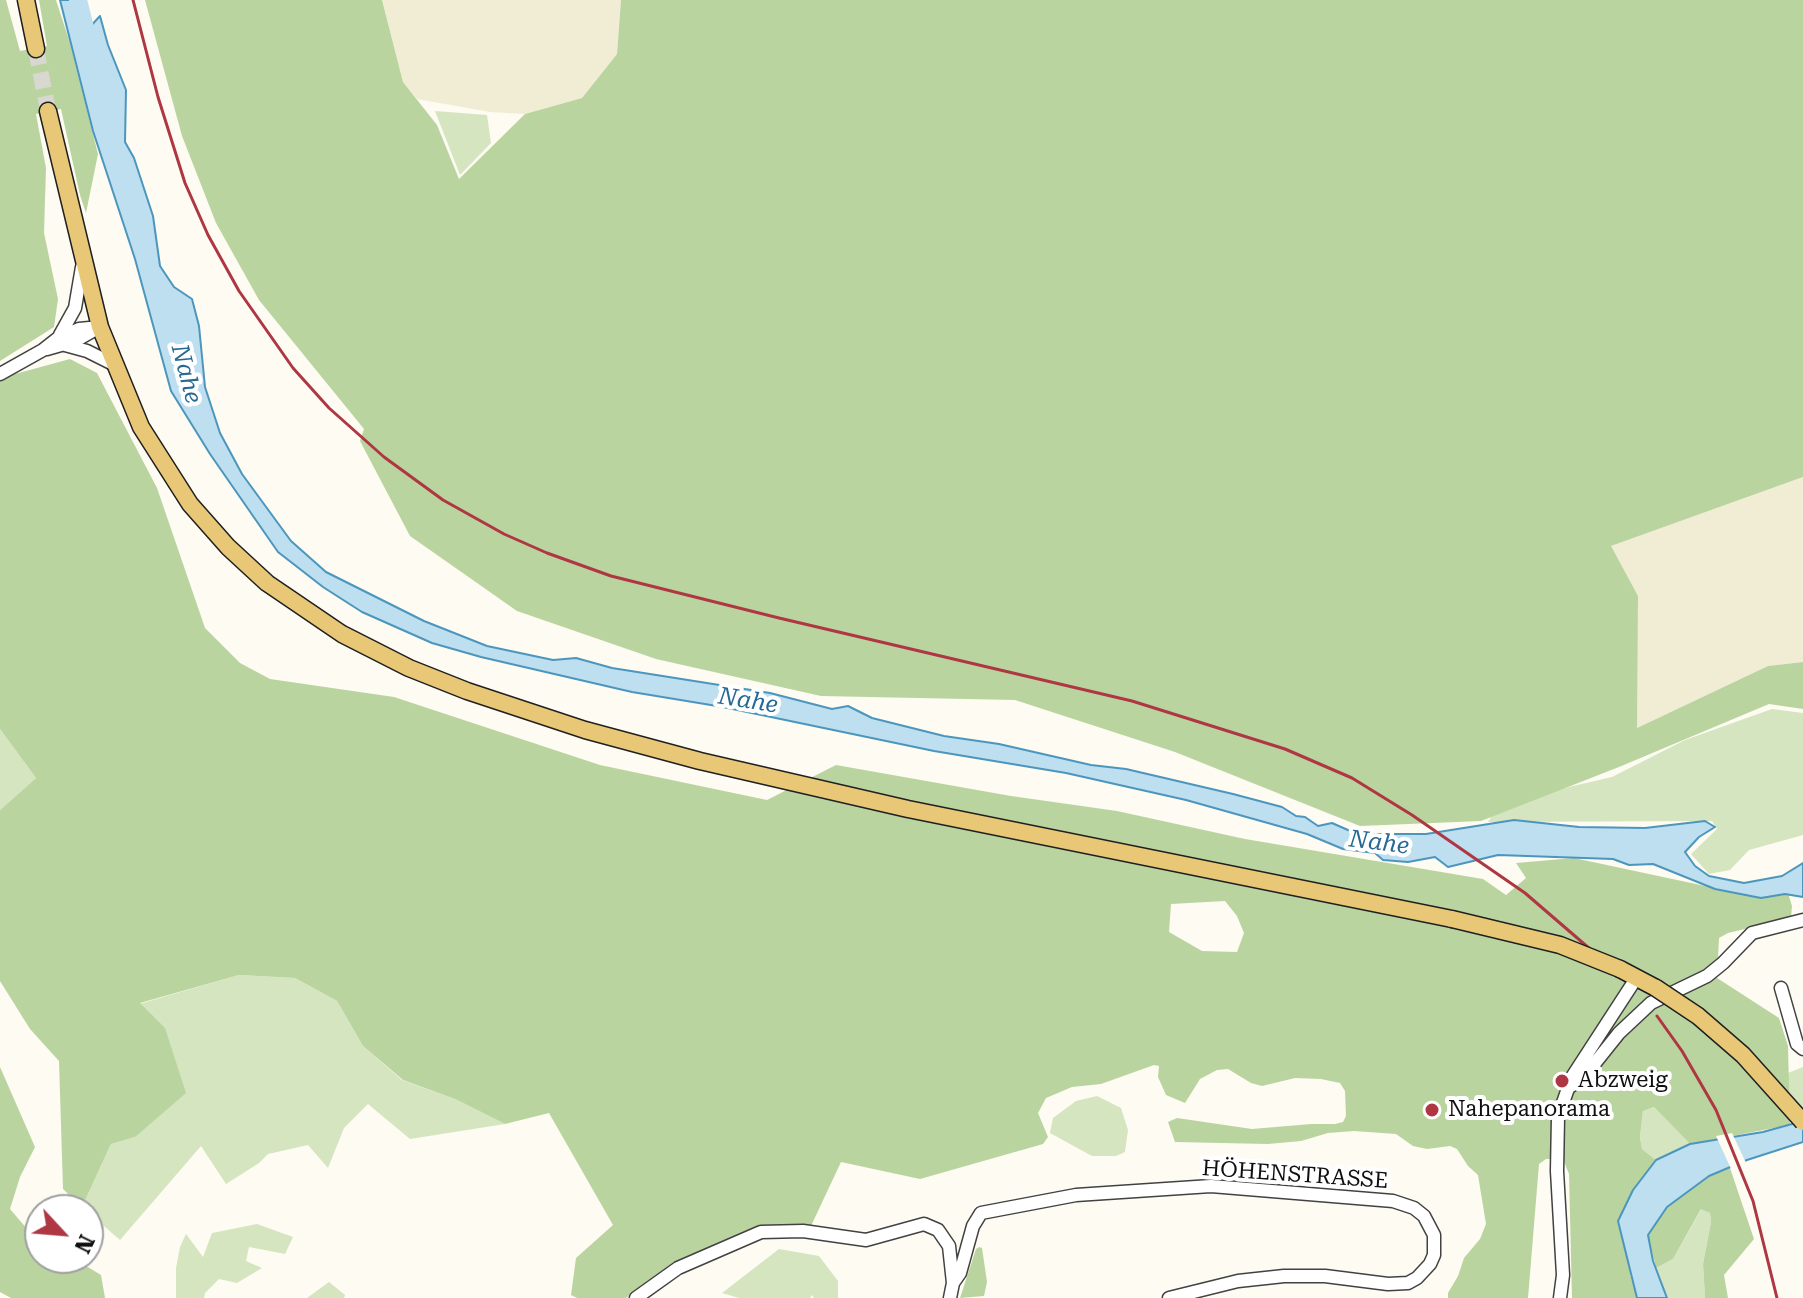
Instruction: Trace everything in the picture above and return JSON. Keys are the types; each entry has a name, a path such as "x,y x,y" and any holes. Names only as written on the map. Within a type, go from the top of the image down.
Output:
{"main road":[{"path":"26,0 36,49"},
{"path":"48,111 100,327 113,364 156,453 190,504 228,547 267,583 356,642 409,668 499,702 700,761 851,797 1509,931 1560,945 1637,977 1698,1016 1743,1055 1803,1122"}],"street":[{"path":"61,342 75,308 83,264"},
{"path":"0,374 43,350 100,327"},
{"path":"61,342 113,364"},
{"path":"1565,1090 1583,1078 1640,1011 1660,997 1707,976 1746,937 1758,930 1803,920"},
{"path":"1560,1298 1563,1275 1556,1130 1565,1090 1637,977"},
{"path":"1781,988 1797,1044 1803,1049"},
{"name":"HÖHENSTRASSE","path":"953,1283 960,1273 973,1226 981,1213 1076,1195 1211,1186 1403,1203 1424,1216 1434,1235 1434,1255 1430,1264 1408,1283 1284,1276 1238,1281 1169,1298"},
{"path":"636,1298 678,1268 761,1232 803,1231 866,1240 924,1224 938,1230 949,1246 953,1283 950,1298"}],"shaded area":[{"path":"382,0 621,0 617,54 582,98 525,114 490,112 417,99 403,82"},
{"path":"1803,477 1803,662 1768,666 1637,728 1636,673 1611,546"}],"green space":[{"path":"0,0 6,0 20,51 47,46 39,0 56,0 98,154 86,213 61,109 36,114 46,168 44,233 58,299 54,327 0,361"},
{"path":"145,0 382,0 403,82 437,125 459,179 525,114 582,98 617,54 621,0 1803,0 1803,477 1611,546 1638,596 1637,728 1768,666 1803,662 1803,709 1769,704 1481,821 1360,826 1175,752 1015,700 821,696 656,659 517,611 410,536 360,441 364,429 259,300 216,223 182,136"},
{"path":"435,111 487,115 491,143 460,175"},
{"path":"70,359 97,373 157,488 205,628 240,663 270,679 394,697 600,765 767,800 836,765 1117,811 1245,839 1483,879 1506,895 1526,878 1516,863 1574,858 1738,893 1788,893 1792,906 1791,918 1728,933 1719,938 1717,978 1779,1018 1788,1046 1790,1125 1690,1144 1654,1107 1643,1111 1642,1149 1656,1160 1650,1169 1630,1274 1637,1298 1572,1298 1569,1174 1563,1159 1546,1159 1539,1164 1528,1298 1448,1298 1464,1258 1480,1239 1486,1224 1478,1175 1457,1149 1450,1146 1427,1149 1413,1146 1396,1134 1354,1131 1268,1144 1175,1142 1168,1122 1177,1118 1252,1129 1343,1122 1346,1116 1345,1091 1340,1083 1321,1079 1295,1078 1262,1086 1228,1069 1217,1070 1200,1079 1185,1103 1166,1095 1158,1077 1159,1066 1154,1065 1101,1084 1072,1087 1046,1098 1038,1113 1048,1137 1043,1144 920,1179 841,1162 811,1226 752,1229 662,1272 626,1298 577,1298 571,1295 576,1258 613,1225 549,1113 505,1124 455,1099 403,1080 363,1046 337,1001 295,978 239,975 140,1003 165,1028 186,1093 135,1137 111,1144 88,1194 68,1194 63,1189 59,1061 30,1029 0,981 0,810 36,778 0,729 0,372 4,377","holes":["1225,901 1237,916 1244,933 1237,952 1202,951 1169,932 1171,904"]},
{"path":"1772,709 1803,713 1803,835 1749,850 1730,870 1709,874 1691,854 1717,829 1712,821 1488,822 1500,803 1612,777 1685,740"},
{"path":"0,729 36,778 0,810"},
{"path":"239,975 295,978 337,1001 363,1046 402,1080 455,1099 505,1124 410,1139 368,1104 344,1128 328,1168 308,1145 268,1154 226,1184 201,1146 120,1240 104,1226 104,1194 88,1194 111,1144 135,1137 139,1004"},
{"path":"0,1067 35,1147 20,1177 10,1209 24,1225 24,1274 99,1274 105,1298 11,1298 0,1292"},
{"path":"1803,1067 1803,1120 1768,1088 1788,1073"},
{"path":"1097,1096 1121,1108 1128,1130 1125,1152 1116,1156 1092,1156 1050,1133 1053,1118 1076,1101"},
{"path":"1654,1107 1690,1144 1656,1160 1642,1149 1640,1137 1643,1111"},
{"path":"1730,1168 1754,1239 1724,1275 1728,1298 1705,1298 1703,1264 1710,1213 1701,1209 1673,1259 1656,1268 1648,1235 1667,1207 1709,1176"},
{"path":"1702,1208 1710,1213 1711,1222 1703,1264 1705,1298 1667,1298 1656,1268 1673,1259"},
{"path":"257,1224 293,1237 285,1254 249,1247 246,1261 262,1268 237,1283 219,1279 204,1298 176,1298 176,1268 186,1234 203,1257 212,1233"},
{"path":"982,1248 987,1282 984,1296 960,1298 976,1249"},
{"path":"779,1249 819,1256 838,1281 838,1298 814,1298 812,1295 810,1298 739,1298 722,1293"},
{"path":"329,1282 345,1295 344,1298 307,1298"}],"water":[{"path":"60,0 75,0 88,29 100,16 126,90 125,142 134,158 153,216 160,266 174,287 192,299 199,326 205,387 220,433 242,474 291,541 326,572 424,621 487,646 553,660 576,658 612,668 770,693 832,709 848,706 872,718 944,736 1126,769 1233,794 1282,807 1318,826 1332,823 1357,834 1426,834 1514,820 1579,827 1645,828 1705,821 1715,827 1699,837 1685,852 1695,866 1709,876 1744,883 1782,876 1803,863 1803,897 1785,894 1761,898 1715,889 1653,864 1629,865 1613,859 1498,855 1448,867 1435,857 1408,862 1383,860 1375,853 1343,849 1307,834 1186,800 1066,773 934,751 723,707 632,692 481,657 432,643 362,612 278,552 171,391 135,259 93,131"},
{"path":"1803,1121 1803,1142 1709,1176 1667,1207 1648,1235 1653,1261 1667,1298 1637,1298 1618,1221 1633,1190 1656,1160 1690,1144 1763,1132"}],"pier":[{"path":"1732,1133 1747,1165 1732,1171 1716,1136"}],"waterway":[{"name":"Nahe","path":"78,0 87,36"}],"tunnel":[{"path":"36,49 48,111"}],"railway":[{"path":"133,0 158,97 185,183 208,235 239,291 293,368 329,408 384,457 443,500 504,534 611,576 1132,701 1285,749 1352,778 1412,815 1525,893 1590,949"},
{"path":"1657,1016 1682,1051 1716,1110 1753,1201 1777,1298"}],"place":[{"name":"Abzweig","path":"1562,1081"},
{"name":"Nahepanorama","path":"1432,1110"}]}
